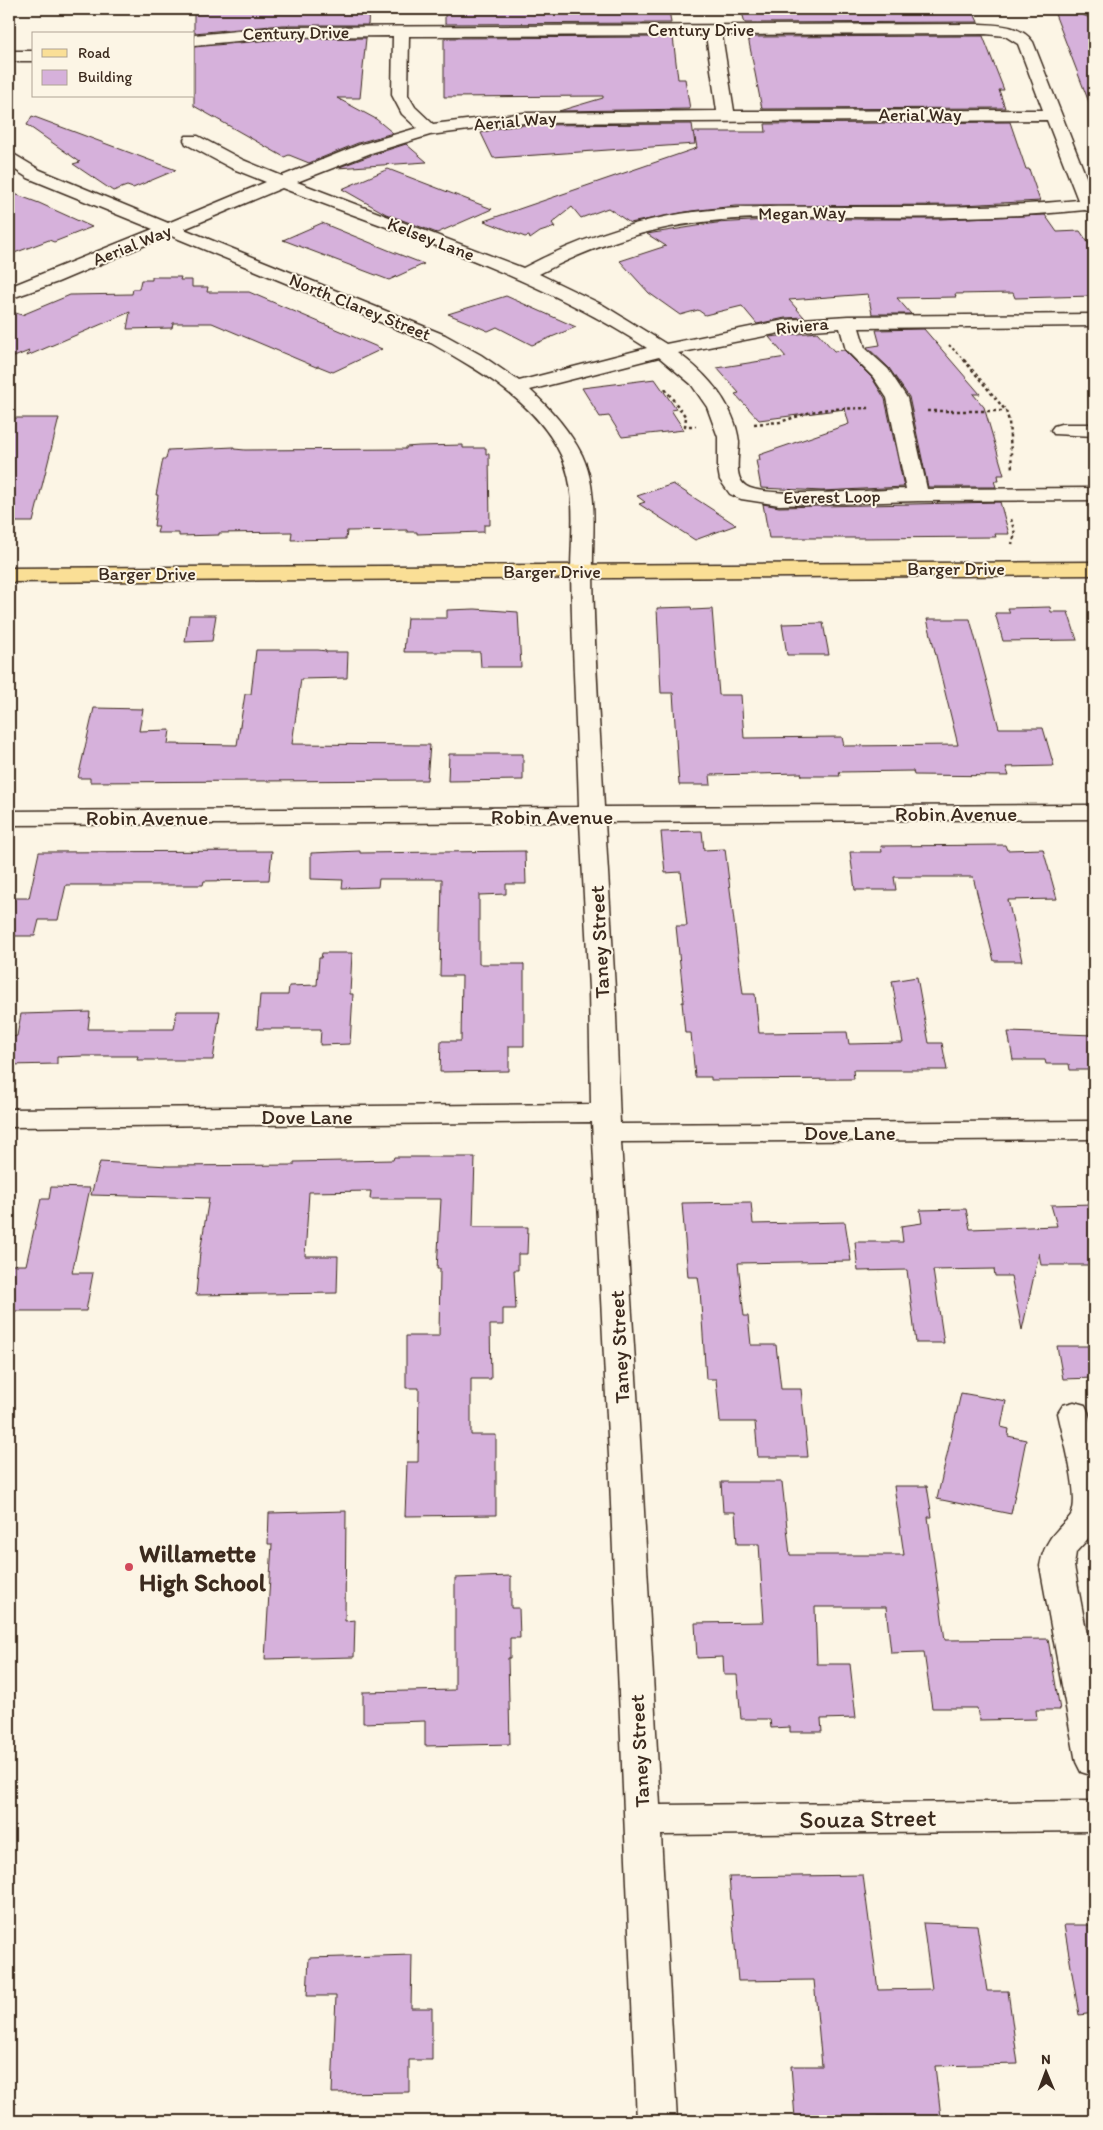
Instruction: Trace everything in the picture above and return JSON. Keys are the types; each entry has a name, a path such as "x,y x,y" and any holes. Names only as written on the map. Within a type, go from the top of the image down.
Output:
{"main road":[{"name":"Barger Drive","path":"9,575 1094,568"}],"street":[{"name":"Century Drive","path":"195,40 282,32 980,29 1012,33 1021,37 1025,42 1052,115 1091,206"},
{"path":"713,30 726,116"},
{"path":"401,32 400,95 408,110 429,130"},
{"path":"9,56 32,56"},
{"name":"Aerial Way","path":"9,293 51,278 365,149 429,130 524,118 1052,115"},
{"name":"Kelsey Lane","path":"192,140 236,164 525,274 623,322 663,350"},
{"name":"North Clarey Street","path":"9,159 34,174 438,339 474,359 516,388 538,408 557,432 572,456 579,480 583,511 582,572"},
{"name":"Megan Way","path":"525,274 568,252 604,238 646,226 690,219 784,212 1020,211 1091,206"},
{"name":"Riviera","path":"516,388 663,350 785,326 848,322 1094,320"},
{"path":"848,322 856,350 889,384 897,398 918,495"},
{"name":"Everest Loop","path":"663,350 689,371 722,413 728,436 730,477 733,485 743,493 779,499 918,495 1009,496 1094,494"},
{"path":"1061,430 1094,430"},
{"name":"Taney Street","path":"582,572 592,816 602,989 606,1123 626,1456 657,2121"},
{"name":"Robin Avenue","path":"9,818 1094,812"},
{"name":"Dove Lane","path":"9,1118 606,1123 1094,1130"},
{"path":"1074,1413 1091,1498 1088,1514 1058,1553 1057,1566 1094,1762"},
{"name":"Souza Street","path":"642,1820 1094,1816"}],"path":[{"path":"941,322 947,343 960,355 1006,411 1009,421 1014,488 1007,504 1015,534 1012,543 1016,569"},
{"path":"664,388 686,417 685,426 780,422 829,408 1006,411"}],"green space":[{"path":"1094,2119 1094,2121 725,2121"}],"building":[{"path":"194,9 369,9 368,25 282,25 194,32"},
{"path":"445,9 669,9 671,23 445,24"},
{"path":"741,9 972,9 978,22 745,23"},
{"path":"1053,9 1070,9 1094,20 1094,110 1092,110"},
{"path":"983,36 1004,90 999,90 1005,108 762,109 748,37"},
{"path":"673,37 678,79 685,79 690,109 559,111 603,98 603,96 444,97 444,38"},
{"path":"366,38 360,98 337,98 376,119 393,133 358,143 309,163 289,155 284,157 194,106 195,47 282,39"},
{"path":"32,116 176,170 133,188 127,186 113,191 73,164 80,162 27,125"},
{"path":"1010,122 1026,169 1029,169 1040,201 962,205 735,206 691,211 630,223 608,208 581,218 572,207 552,223 555,227 540,232 530,239 529,236 525,237 484,221 697,148 694,132 766,132 765,124"},
{"path":"692,124 695,144 493,158 481,133 524,125"},
{"path":"406,144 427,162 337,168 372,155"},
{"path":"388,169 492,209 437,233 386,214 342,189"},
{"path":"9,192 39,203 92,227 54,242 49,240 9,255"},
{"path":"1045,215 1057,232 1080,231 1094,251 1094,296 1015,298 1013,293 955,294 956,297 897,298 911,314 872,314 868,294 789,300 804,317 785,318 757,324 742,306 705,315 698,310 680,315 649,293 620,261 666,246 647,234 716,223 785,219 941,219"},
{"path":"322,223 424,264 389,280 283,240"},
{"path":"152,277 181,277 180,280 192,280 192,287 208,287 207,292 249,292 382,349 333,372 318,366 316,367 212,323 173,323 172,328 127,329 130,312 27,356 29,351 9,359 9,311 22,315 70,295 132,294 133,289 139,289 141,280 152,280"},
{"path":"506,296 576,327 532,345 497,327 488,331 448,314"},
{"path":"924,329 980,394 973,394 984,407 1004,475 998,475 999,481 994,481 996,487 928,487 909,397 889,368 867,347 880,345 876,330"},
{"path":"817,332 834,351 844,350 872,378 885,399 904,487 822,491 761,488 756,460 760,460 759,455 849,424 845,409 759,420 735,394 739,393 717,368 786,357 769,337"},
{"path":"655,379 676,409 671,410 684,430 622,437 609,416 600,417 582,388"},
{"path":"9,418 59,418 33,522 9,522"},
{"path":"463,445 463,448 486,448 486,454 489,454 490,525 484,525 484,532 417,534 417,532 407,532 407,530 347,531 346,539 291,540 292,532 219,533 219,535 179,536 179,533 157,533 159,526 154,526 158,495 156,495 163,459 166,459 168,450 234,447 234,449 245,450 406,449 406,447 419,446"},
{"path":"673,484 736,525 695,540 639,504 645,502 637,496"},
{"path":"1000,502 1009,534 995,534 996,537 769,538 763,504 779,507"},
{"path":"691,607 692,610 712,609 719,695 741,695 744,738 842,737 844,746 958,745 927,619 970,619 999,728 1043,728 1054,766 1006,767 1009,776 914,775 913,771 839,772 840,776 802,776 801,773 710,775 711,785 679,785 673,693 661,693 657,608"},
{"path":"1050,607 1051,612 1068,612 1077,640 1003,641 995,613 1010,613 1008,608"},
{"path":"475,609 518,612 521,667 481,667 480,652 404,652 407,618 447,618 447,610"},
{"path":"189,615 216,615 212,641 185,642"},
{"path":"823,623 829,655 787,655 782,624"},
{"path":"256,650 348,652 347,678 301,679 292,744 430,745 427,780 90,782 90,778 78,778 94,708 143,709 139,731 170,730 168,744 237,745 245,694 251,694"},
{"path":"449,754 523,754 523,780 448,781"},
{"path":"702,831 704,850 725,849 743,994 755,994 759,1033 847,1032 849,1044 903,1043 892,981 917,977 929,1043 942,1043 947,1070 853,1070 854,1079 711,1080 711,1077 695,1077 691,1033 685,1033 682,1002 684,1002 676,926 687,926 681,872 665,873 661,832"},
{"path":"1005,845 1007,850 1043,849 1057,899 1008,900 1022,961 994,961 973,877 894,877 896,890 855,890 850,852 882,852 881,846"},
{"path":"272,851 269,880 204,881 203,885 66,885 58,920 39,920 35,936 9,936 9,921 14,898 29,898 39,852"},
{"path":"360,851 360,853 525,851 526,884 506,884 506,894 479,895 479,964 524,964 524,1046 509,1046 509,1071 440,1072 441,1041 461,1041 462,976 440,976 442,879 379,879 378,887 342,888 343,880 311,879 311,853"},
{"path":"322,953 352,953 350,994 353,994 350,1044 320,1045 321,1029 257,1029 260,995 288,995 289,986 317,985 319,958 321,958"},
{"path":"177,1011 220,1011 213,1060 137,1060 138,1056 84,1056 57,1057 57,1064 9,1065 12,1037 17,1036 21,1014 90,1012 88,1029 174,1029"},
{"path":"1008,1032 1094,1035 1094,1070 1070,1070 1069,1064 1046,1064 1045,1060 1013,1060"},
{"path":"394,1157 475,1157 473,1227 528,1227 527,1254 518,1254 518,1270 514,1270 516,1309 503,1309 503,1325 490,1325 491,1379 471,1379 471,1435 496,1435 496,1515 405,1516 407,1462 418,1462 419,1388 406,1388 406,1336 439,1336 440,1269 437,1269 441,1199 370,1199 371,1191 309,1192 305,1256 338,1256 337,1293 196,1295 200,1252 209,1198 91,1195 100,1162 168,1166 294,1165 294,1162 393,1160"},
{"path":"51,1187 90,1188 72,1273 93,1273 86,1311 9,1311 9,1265 26,1265 41,1199 49,1199"},
{"path":"751,1202 753,1224 845,1222 851,1261 738,1263 744,1316 748,1316 751,1345 776,1345 781,1389 801,1389 808,1457 758,1457 755,1422 720,1422 716,1379 706,1379 700,1290 698,1277 688,1277 682,1203"},
{"path":"1094,1204 1094,1265 1041,1265 1039,1253 1022,1330 1011,1276 995,1276 994,1269 933,1270 944,1343 916,1343 907,1270 858,1271 855,1242 903,1242 901,1226 922,1223 920,1210 966,1209 970,1229 1057,1226 1051,1205"},
{"path":"1057,1346 1094,1346 1094,1378 1063,1379"},
{"path":"961,1393 1006,1401 1001,1427 1009,1429 1008,1436 1026,1440 1011,1514 937,1499"},
{"path":"721,1482 782,1482 790,1555 904,1555 894,1486 927,1486 932,1517 928,1517 945,1640 1048,1639 1060,1710 1036,1710 1037,1719 979,1720 977,1708 932,1708 924,1652 891,1653 886,1607 815,1607 817,1664 850,1664 856,1718 821,1719 822,1732 790,1732 790,1727 771,1728 770,1719 741,1719 737,1675 724,1675 723,1657 697,1658 695,1623 764,1622 759,1544 737,1544 735,1512 723,1512"},
{"path":"346,1511 345,1621 355,1620 354,1657 265,1659 272,1544 268,1544 269,1513"},
{"path":"511,1576 511,1608 519,1608 520,1638 510,1638 510,1658 508,1658 510,1744 425,1746 425,1721 363,1723 363,1692 455,1690 455,1578"},
{"path":"863,1875 878,1990 932,1989 923,1923 977,1925 987,1991 1008,1991 1018,2064 935,2066 941,2117 795,2118 791,2066 822,2066 814,1980 738,1981 729,1877"},
{"path":"1064,1925 1094,1925 1094,2013 1079,2015"},
{"path":"412,1955 411,2008 432,2008 432,2060 409,2060 409,2092 332,2093 336,1996 307,1996 309,1958"}],"place":[{"name":"Willamette High School","path":"129,1567"}]}
